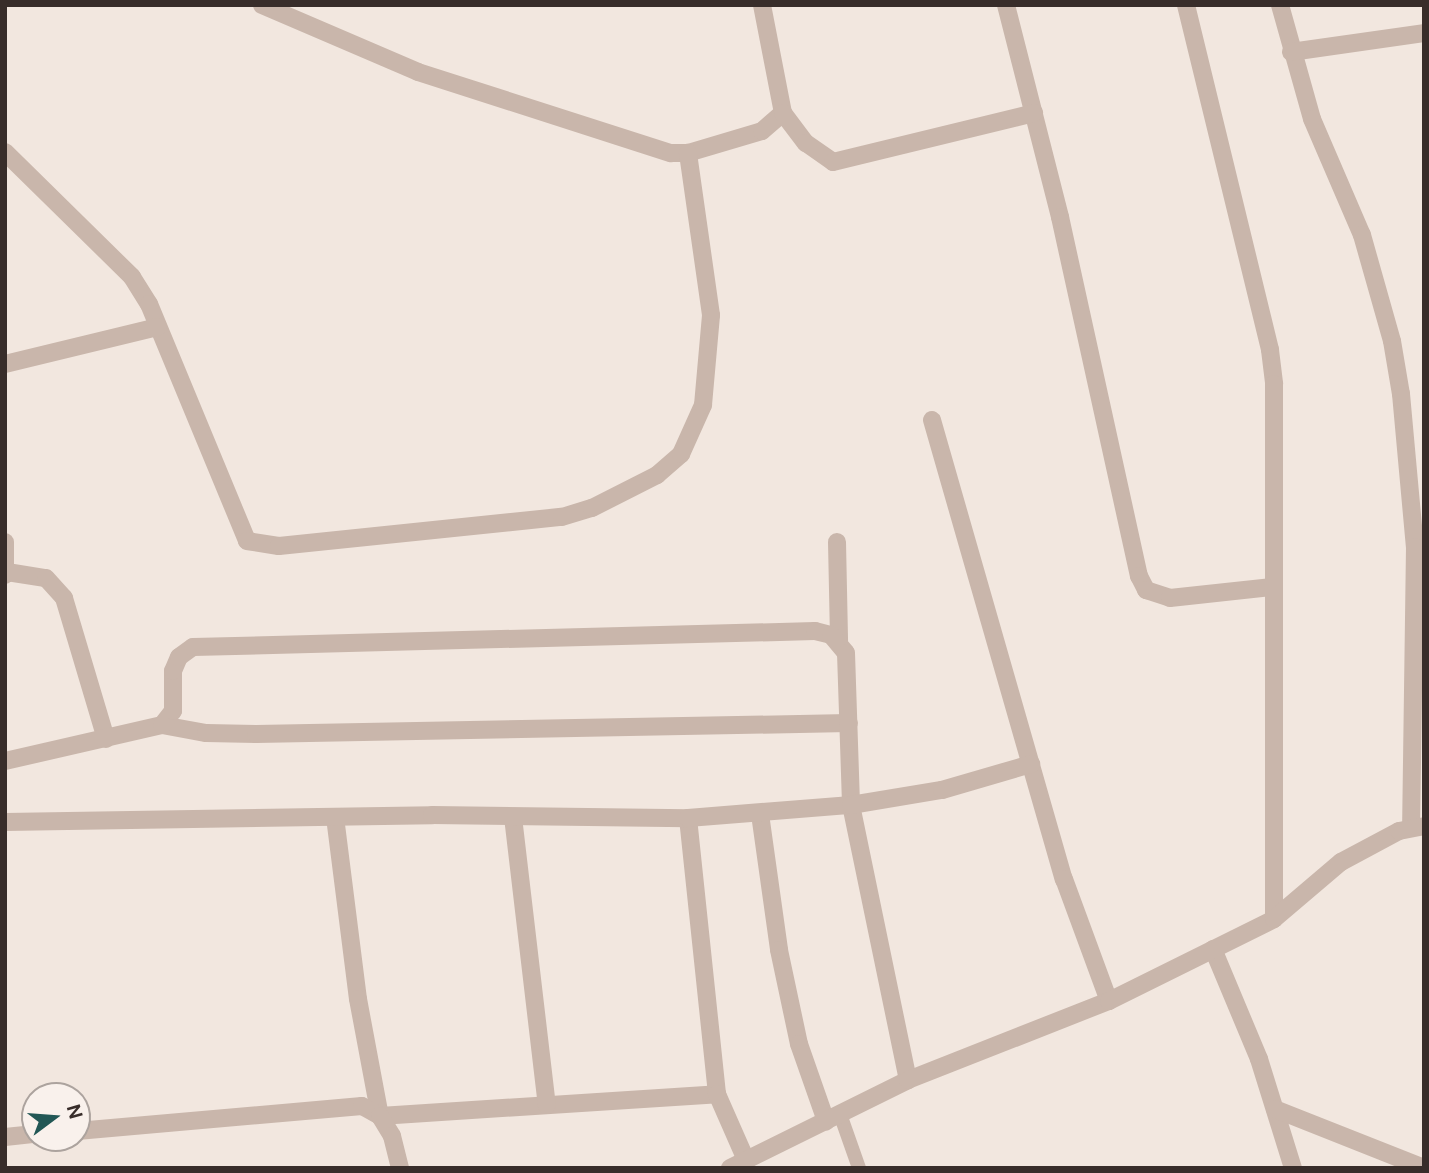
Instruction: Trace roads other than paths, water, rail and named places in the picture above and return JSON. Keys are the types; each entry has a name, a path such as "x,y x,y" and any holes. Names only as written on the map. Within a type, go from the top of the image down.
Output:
{"street":[{"path":"262,5 418,72 653,147 688,153 762,131 783,113"},
{"path":"762,5 783,113 814,151 833,162 1034,113"},
{"path":"1006,5 1111,435 1139,576 1146,590 1170,598 1272,587"},
{"path":"1186,5 1270,350 1274,384 1274,919"},
{"path":"688,818 717,1094 738,1164 908,1080 1109,1001 1274,919 1341,862 1417,827 1415,548 1401,394 1392,341 1362,235 1312,119 1280,5"},
{"path":"1292,52 1424,33"},
{"path":"5,152 132,277 158,327 247,541 261,546 331,544 562,517 592,508 657,475 681,454 703,405 711,315 688,153"},
{"path":"5,364 158,327"},
{"path":"932,420 1064,879 1109,1001"},
{"path":"5,542 6,574 46,578 64,597 106,739"},
{"path":"837,542 839,641 846,653 851,805 908,1080"},
{"path":"162,725 173,711 173,671 179,657 193,647 216,643 815,631 839,641"},
{"path":"5,761 162,725 206,733 256,734 849,723"},
{"path":"5,822 335,817 688,818 760,814 851,805 942,790 1031,764"},
{"path":"760,814 799,1044 833,1117"},
{"path":"335,817 358,999 380,1116 392,1136 400,1168"},
{"path":"513,817 547,1105"},
{"path":"1213,949 1275,1109 1293,1168"},
{"path":"91,1129 362,1106 380,1116 717,1094"},
{"path":"1275,1109 1424,1167"}],"lane":[{"path":"833,1117 859,1168"}]}
